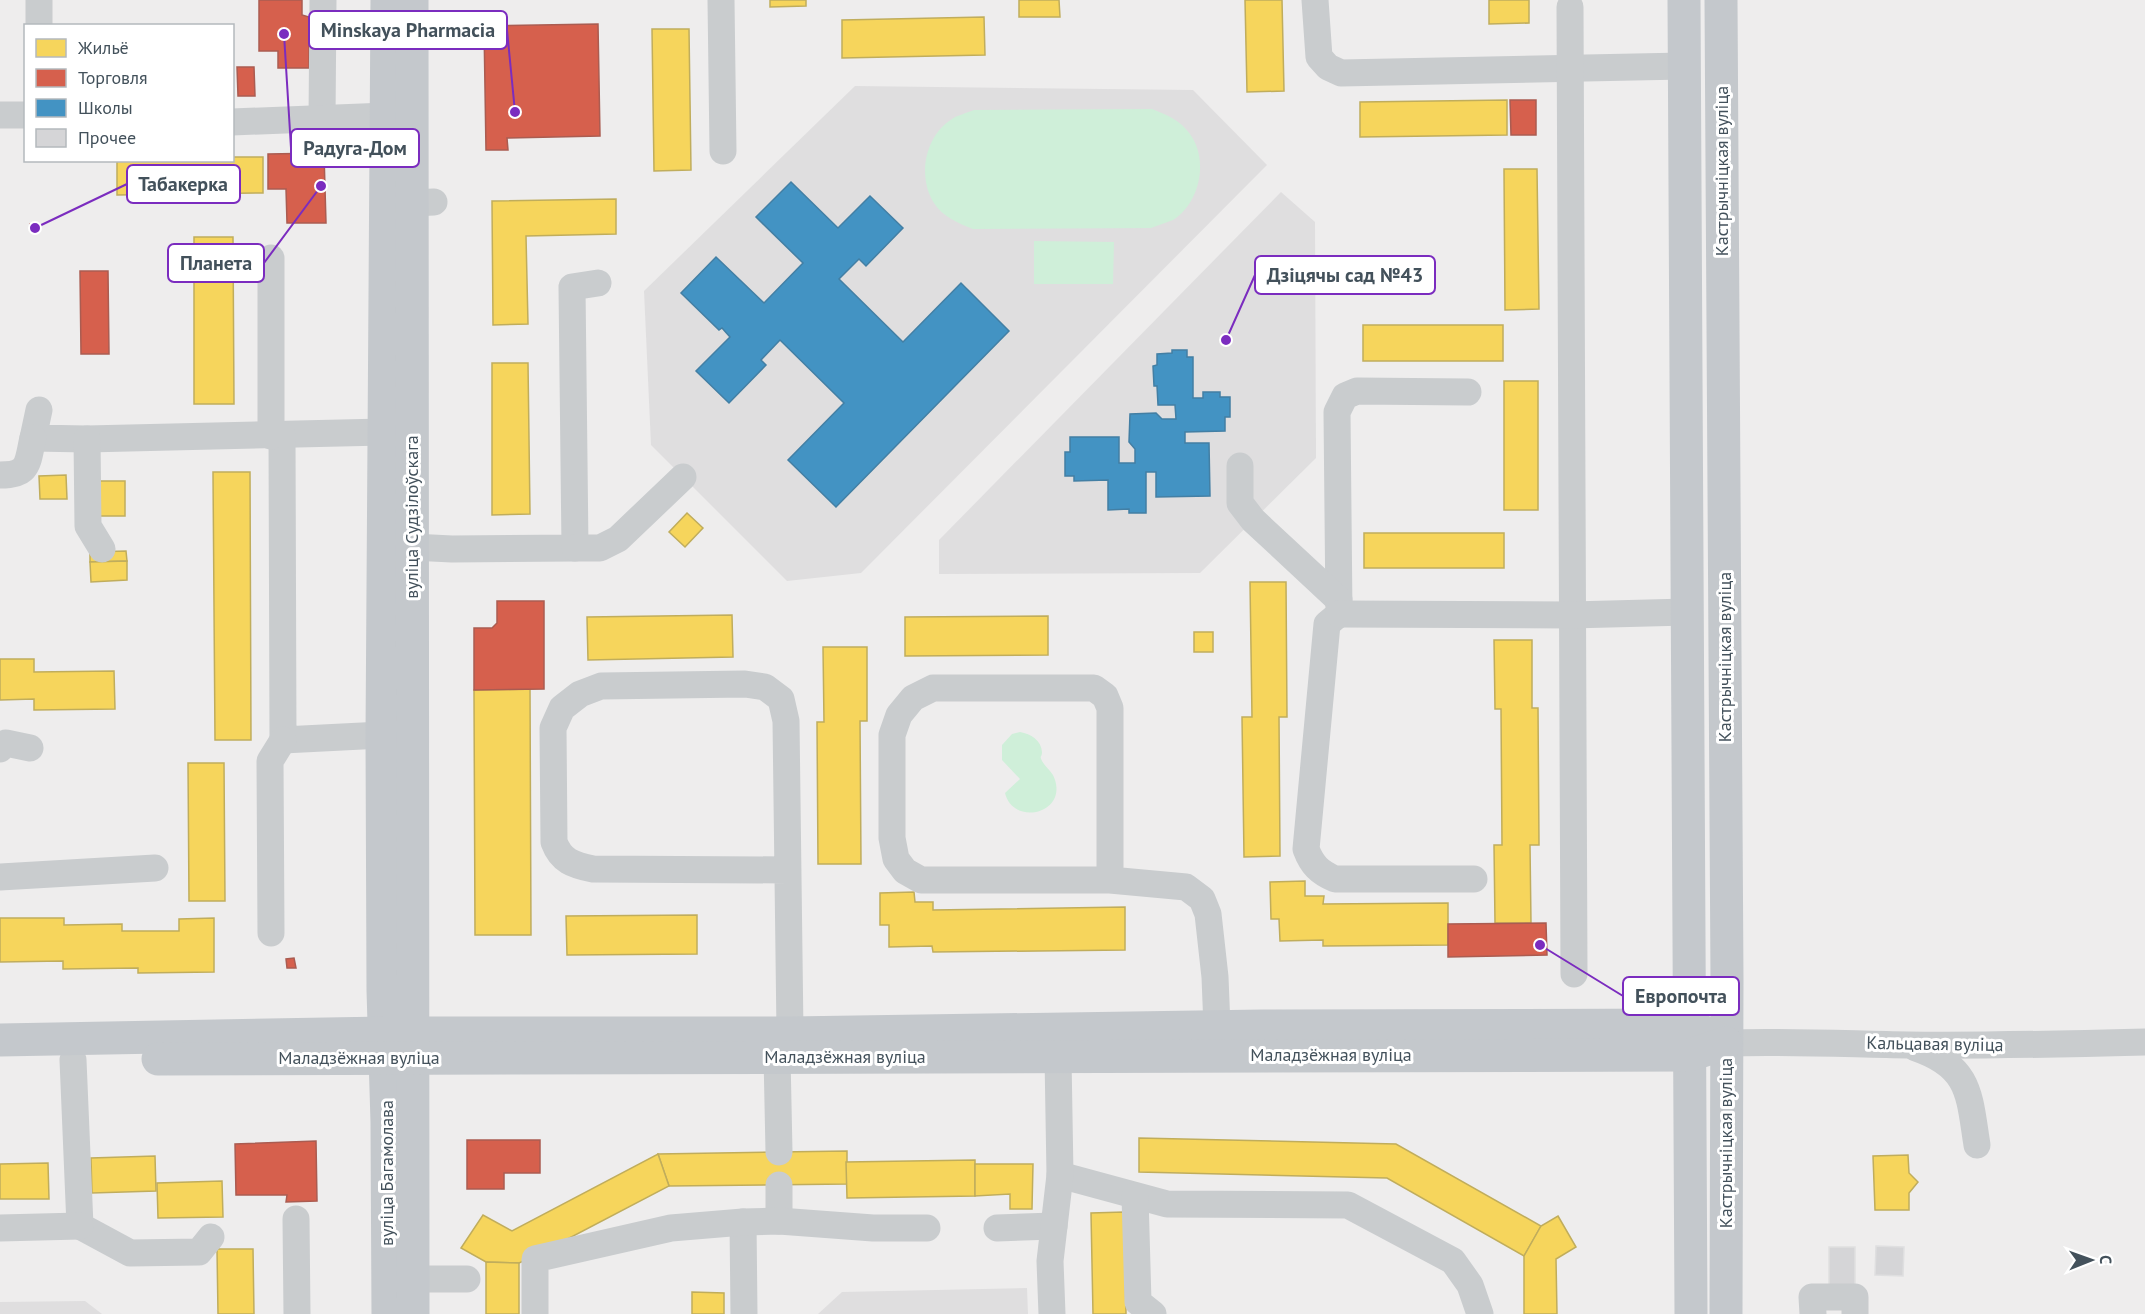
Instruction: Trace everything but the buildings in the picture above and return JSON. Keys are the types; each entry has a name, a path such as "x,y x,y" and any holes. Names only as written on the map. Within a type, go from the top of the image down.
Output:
{"main road":[{"name":"вуліца Судзілоўскага","path":"387,0 382,735 399,1046"},
{"name":"вуліца Судзілоўскага","path":"399,1046 423,202 412,0"},
{"name":"Кастрычніцкая вуліца","path":"1684,0 1691,1314"},
{"name":"Кастрычніцкая вуліца","path":"1721,0 1727,980 1726,1314"},
{"name":"Маладзёжная вуліца","path":"0,1040 399,1046 784,1045 1217,1028 1690,1040"},
{"path":"1690,1040 1726,1042"},
{"name":"Маладзёжная вуліца","path":"784,1045 1058,1057 1690,1040"},
{"name":"Маладзёжная вуліца","path":"0,1060 72,1060 399,1046"},
{"name":"вуліца Багамолава","path":"399,1046 413,1279 413,1314"},
{"name":"вуліца Багамолава","path":"388,1314 399,1046"}],"street":[{"path":"39,0 39,24"},
{"path":"322,120 323,0"},
{"path":"721,0 723,151"},
{"path":"1315,0 1319,57 1328,67 1341,73 1684,66"},
{"path":"1570,7 1574,974"},
{"path":"0,115 24,115"},
{"path":"234,122 387,116"},
{"path":"271,933 270,761 284,740 272,258"},
{"path":"575,548 572,287 598,283"},
{"path":"1468,392 1357,391 1345,396 1337,412 1339,607 1327,624 1306,849 1311,861 1321,873 1335,879 1474,879"},
{"path":"0,475 15,475 27,466 39,410"},
{"path":"33,438 87,439 384,432"},
{"path":"87,439 88,526 102,549"},
{"path":"1240,466 1240,502 1253,520 1339,607 1571,615 1688,612"},
{"path":"412,548 600,548 618,539 683,477"},
{"path":"779,1152 788,870 786,721 781,699 765,687 745,684 601,686 580,694 562,708 553,728 554,842 558,854 573,865 592,869 788,870"},
{"path":"1110,880 1110,708 1106,696 1094,688 933,688 913,698 899,715 892,735 892,838 896,859 905,871 921,880 1110,880 1186,887 1202,899 1208,914 1215,977 1217,1028"},
{"path":"284,740 382,735"},
{"path":"0,749 6,743 30,748"},
{"path":"0,877 155,868"},
{"name":"Кальцавая вуліца","path":"1726,1042 1792,1041 2021,1051 2145,1042"},
{"path":"1907,1045 1937,1055 1959,1073 1970,1099 1977,1146"},
{"path":"1052,1314 1050,1261 1060,1175 1058,1057"},
{"path":"72,1060 80,1226"},
{"path":"1060,1175 1167,1204 1348,1205 1453,1260 1470,1285 1480,1314"},
{"path":"779,1185 779,1221"},
{"path":"1135,1196 1138,1302 1153,1314"},
{"path":"296,1219 297,1314"},
{"path":"535,1314 535,1259 671,1228 779,1221 873,1228 927,1228"},
{"path":"743,1222 744,1314"},
{"path":"0,1228 80,1226 130,1253 199,1252 211,1237"},
{"path":"997,1228 1054,1226"},
{"path":"413,1279 467,1279"},
{"path":"1812,1314 1812,1297 1855,1297 1855,1314"}],"shaded area":[{"path":"855,86 1193,90 1267,165 861,573 787,581 651,445 644,291"},
{"path":"1281,192 1315,222 1316,458 1200,573 939,574 939,540"},
{"path":"1027,1288 1028,1314 818,1314 842,1292"},
{"path":"85,1301 102,1314 0,1314 0,1302"}],"green space":[{"path":"1152,109 1173,119 1186,129 1196,144 1199,156 1199,180 1195,192 1190,203 1173,220 1151,228 973,229 946,216 934,203 929,192 925,169 930,146 943,126 960,115 974,110"},
{"path":"1034,241 1114,242 1113,284 1034,284"},
{"path":"1020,732 1038,741 1042,752 1041,759 1055,780 1056,792 1053,801 1046,808 1037,812 1018,810 1010,803 1005,793 1020,779 1002,760 1002,745 1012,734"}],"place":[{"name":"Радуга-Дом","path":"284,34"},
{"name":"Minskaya Pharmacia","path":"515,112"},
{"name":"Планета","path":"321,186"},
{"name":"Табакерка","path":"35,228"},
{"name":"Дзіцячы сад №43","path":"1226,340"},
{"name":"Европочта","path":"1540,945"}]}
